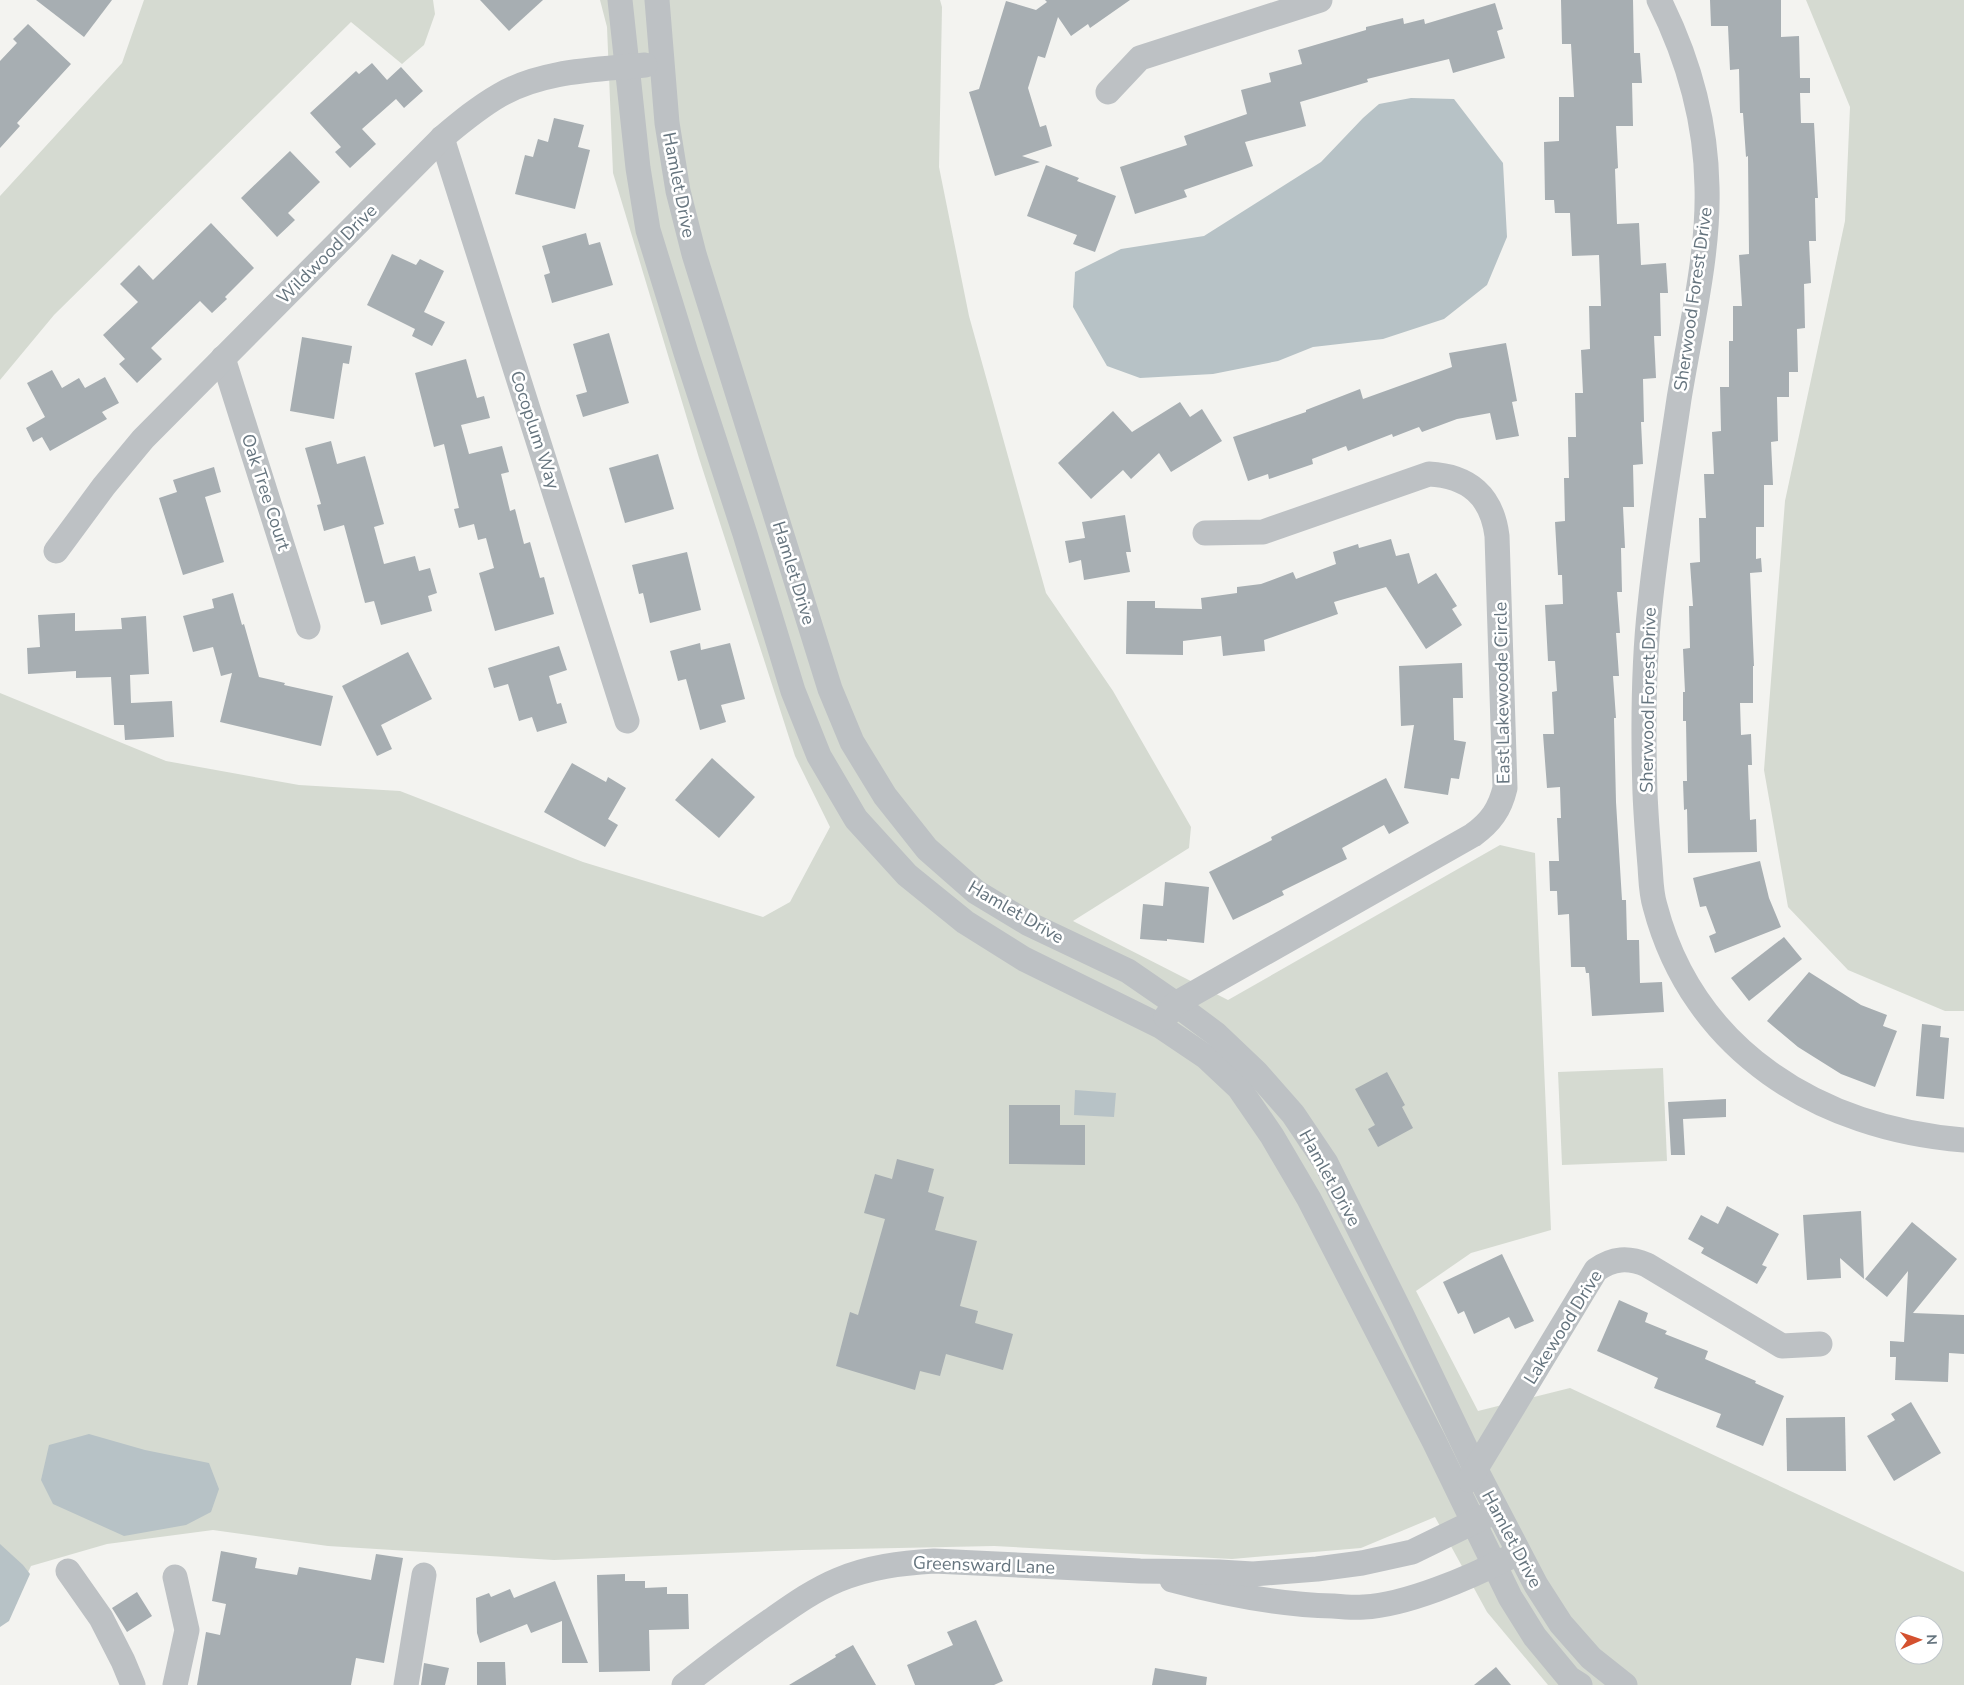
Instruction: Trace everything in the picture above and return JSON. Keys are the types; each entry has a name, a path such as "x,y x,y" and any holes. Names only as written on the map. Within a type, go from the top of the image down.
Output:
{"street":[{"name":"Hamlet Drive","path":"620,0 638,168 648,230 793,691 819,756 856,819 907,875 965,922 1024,959 1160,1026 1206,1057 1239,1088 1272,1136 1309,1199 1460,1494 1510,1597 1535,1637 1569,1678 1580,1685"},
{"name":"Hamlet Drive","path":"657,0 667,123 678,191 694,254 830,689 852,742 885,796 927,849 976,892 1029,924 1128,971 1176,1004 1216,1034 1256,1072 1293,1114 1326,1163 1402,1313 1476,1470 1536,1585 1561,1624 1591,1658 1624,1685"},
{"path":"1108,92 1140,58 1320,0"},
{"name":"Sherwood Forest Drive","path":"1660,0 1685,60 1698,106 1704,138 1708,186 1706,235 1678,408 1650,604 1645,664 1644,744 1646,815 1652,895 1655,908 1668,947 1701,1006 1727,1038 1757,1065 1780,1082 1806,1097 1848,1116 1893,1130 1938,1138 1964,1140"},
{"name":"Wildwood Drive","path":"56,551 104,486 143,439 442,138 472,113 501,94 530,82 598,69 662,63"},
{"name":"Cocoplum Way","path":"442,138 627,721"},
{"name":"Oak Tree Court","path":"223,358 308,627"},
{"name":"East Lakewoode Circle","path":"1160,1026 1176,1004 1473,835 1495,815 1502,802 1506,788 1497,536 1490,508 1470,486 1457,479 1429,474 1263,532 1206,533"},
{"name":"Lakewood Drive","path":"1460,1494 1596,1270 1607,1262 1620,1259 1634,1259 1647,1265 1782,1346 1820,1344"},
{"name":"Greensward Lane","path":"684,1685 719,1656 808,1595 837,1580 868,1569 901,1562 934,1560 1140,1571 1253,1574 1317,1569 1412,1552 1472,1522 1497,1512"},
{"name":"Greensward Lane","path":"1140,1571 1213,1591 1248,1597 1312,1606 1364,1607 1406,1599 1451,1583 1519,1552"},
{"path":"68,1571 101,1618 123,1661 126,1683"},
{"path":"406,1685 424,1575"},
{"path":"175,1685 187,1630 176,1578"}],"shaded area":[{"path":"144,0 433,0 435,14 424,45 402,64 351,22 54,315 0,380 0,196 122,63"},
{"path":"600,0 940,0 942,7 939,167 969,316 1046,593 1113,691 1191,827 1189,848 1073,921 1228,1000 1500,845 1535,853 1551,1230 1471,1253 1416,1291 1478,1411 1570,1388 1964,1572 1964,1685 1548,1685 1487,1612 1435,1517 1361,1548 1232,1559 994,1546 802,1550 554,1560 328,1546 213,1530 107,1544 31,1566 7,1617 0,1622 0,693 166,761 299,785 400,791 583,862 763,917 790,902 830,827 795,756 699,458 613,173 607,27"},
{"path":"1806,0 1964,0 1964,1011 1945,1011 1848,970 1788,907 1764,770 1785,501 1845,221 1850,107"},
{"path":"1411,98 1454,99 1503,163 1507,237 1487,285 1444,319 1383,339 1313,347 1278,361 1213,374 1140,378 1107,366 1073,307 1075,272 1121,249 1204,236 1321,162 1379,104"},
{"path":"1663,1068 1667,1161 1562,1165 1558,1072"},
{"path":"1075,1090 1116,1093 1114,1117 1074,1115"},
{"path":"89,1434 145,1450 209,1463 219,1489 211,1512 186,1525 124,1536 53,1504 41,1480 49,1445"},
{"path":"0,1544 30,1574 9,1621 0,1627"}],"building":[{"path":"36,0 112,0 84,37"},
{"path":"480,0 543,0 509,31"},
{"path":"1045,0 1130,0 1090,28 1088,24 1071,36 1058,17 1045,58 1038,56 1028,88 1040,127 1046,125 1052,146 1022,156 1040,162 995,176 969,92 979,89 1006,1 1036,10 1047,2"},
{"path":"1561,0 1633,0 1634,53 1640,53 1642,83 1632,83 1633,126 1616,126 1618,168 1615,169 1617,224 1639,223 1641,265 1666,263 1668,293 1660,293 1661,336 1654,336 1656,378 1643,379 1644,422 1641,422 1643,464 1633,465 1634,507 1623,507 1625,548 1621,548 1622,592 1617,592 1620,633 1616,633 1619,676 1613,676 1616,718 1614,718 1616,802 1622,900 1626,900 1627,940 1639,940 1640,983 1662,982 1664,1012 1592,1016 1589,973 1586,973 1585,967 1571,967 1569,914 1558,915 1557,891 1550,891 1549,861 1559,861 1557,818 1561,818 1560,787 1547,788 1543,734 1554,734 1552,692 1557,691 1555,661 1548,661 1545,605 1563,604 1562,575 1558,575 1555,522 1565,521 1564,478 1569,478 1568,437 1576,437 1575,393 1583,393 1581,350 1590,349 1589,306 1601,306 1599,255 1572,256 1570,213 1555,213 1554,200 1545,200 1544,142 1559,141 1559,97 1574,97 1571,44 1562,44"},
{"path":"1710,0 1781,0 1781,37 1799,36 1800,78 1810,78 1810,93 1800,93 1801,123 1814,123 1818,198 1815,198 1816,241 1809,241 1811,283 1804,284 1805,328 1797,329 1798,372 1789,372 1789,397 1777,397 1778,441 1771,442 1773,485 1764,485 1764,527 1756,527 1756,559 1761,558 1762,572 1750,573 1754,666 1753,703 1740,703 1741,735 1751,734 1752,765 1748,765 1750,820 1756,819 1757,852 1688,853 1687,809 1684,810 1683,781 1687,781 1686,721 1683,721 1683,692 1685,692 1683,649 1690,648 1689,606 1693,606 1690,563 1700,562 1699,518 1706,518 1704,474 1714,474 1712,432 1721,431 1720,387 1729,387 1729,341 1733,341 1733,306 1742,306 1739,255 1749,254 1748,156 1746,157 1743,113 1740,113 1739,69 1730,70 1728,26 1711,26"},
{"path":"1495,3 1503,29 1497,31 1505,58 1453,73 1449,59 1367,79 1368,82 1300,102 1306,126 1245,142 1253,166 1184,190 1187,197 1135,214 1120,167 1187,145 1184,136 1247,114 1241,90 1271,82 1269,73 1302,64 1298,50 1366,30 1366,27 1403,18 1404,24 1424,19 1425,24"},
{"path":"28,24 71,64 17,123 20,126 0,148 0,61 17,43 13,39"},
{"path":"372,63 387,80 401,67 423,91 404,108 396,99 362,129 376,144 350,168 335,152 341,147 310,113 356,71 359,74"},
{"path":"554,118 584,125 578,147 590,150 575,209 515,194 525,155 533,157 538,139 548,142"},
{"path":"290,151 320,182 288,213 295,220 277,237 241,198"},
{"path":"1046,165 1079,178 1077,181 1116,196 1095,252 1073,244 1077,235 1027,216"},
{"path":"211,223 254,268 212,313 200,301 151,348 162,359 137,383 119,364 125,359 103,335 138,302 120,284 139,265 153,280"},
{"path":"586,233 589,245 600,242 613,285 552,303 544,275 550,273 542,246"},
{"path":"392,254 416,265 420,259 444,271 424,312 445,322 432,346 412,336 415,329 367,305"},
{"path":"609,333 629,403 583,417 576,395 587,392 573,344"},
{"path":"302,337 352,346 349,364 343,363 334,419 290,411"},
{"path":"1506,343 1517,401 1512,402 1519,436 1496,440 1490,413 1457,419 1422,432 1419,427 1393,437 1392,434 1348,451 1346,446 1312,459 1313,464 1269,479 1268,474 1248,481 1233,437 1306,412 1306,410 1360,389 1363,399 1452,367 1449,353"},
{"path":"466,359 477,398 484,396 490,418 461,425 469,454 502,446 509,472 501,474 510,511 515,509 524,544 530,542 540,578 544,577 554,614 495,631 479,573 494,568 486,538 478,540 474,524 459,528 454,509 459,508 444,444 434,447 415,373"},
{"path":"52,370 62,388 79,378 85,388 105,377 119,403 102,412 107,419 50,451 42,437 33,442 26,428 45,417 27,383"},
{"path":"1180,402 1190,417 1202,409 1222,441 1171,472 1159,453 1131,479 1123,470 1091,499 1058,463 1113,411 1132,432"},
{"path":"331,441 337,464 365,456 384,524 374,527 384,564 415,556 419,571 430,568 437,593 428,596 432,611 381,625 374,601 365,603 344,525 324,531 317,505 321,504 305,448"},
{"path":"658,454 674,509 625,523 609,468"},
{"path":"214,467 221,492 205,497 224,562 183,575 159,498 177,492 173,480"},
{"path":"1125,515 1131,552 1126,552 1130,572 1084,580 1081,560 1069,563 1065,541 1085,538 1082,522"},
{"path":"1391,539 1396,556 1409,553 1418,584 1436,573 1457,606 1452,609 1462,625 1426,649 1386,587 1334,602 1338,614 1264,640 1265,651 1223,656 1221,636 1183,641 1183,655 1126,654 1127,601 1155,601 1155,608 1202,609 1201,598 1237,593 1237,587 1261,584 1293,572 1296,579 1336,564 1333,552 1358,544 1359,548"},
{"path":"687,552 701,610 650,623 643,593 639,594 632,565"},
{"path":"233,593 259,677 285,683 284,685 333,696 321,746 220,722 232,673 221,676 213,647 193,652 183,616 214,608 212,599"},
{"path":"75,613 75,631 122,629 121,618 146,616 149,674 130,675 131,703 172,701 174,737 125,740 124,725 114,725 111,677 76,678 76,671 28,674 27,648 40,647 38,615"},
{"path":"700,643 701,650 730,643 745,699 721,705 726,722 700,730 686,679 678,681 670,651"},
{"path":"559,646 567,670 549,676 557,704 561,703 567,723 537,732 532,717 519,721 508,684 494,688 488,668"},
{"path":"408,652 432,699 381,725 392,749 377,756 342,686"},
{"path":"1462,663 1463,698 1453,698 1454,740 1466,742 1459,779 1451,778 1448,795 1404,788 1414,725 1401,726 1399,666"},
{"path":"712,758 755,797 719,838 675,800"},
{"path":"572,763 606,782 608,777 626,788 608,819 618,825 605,847 544,812"},
{"path":"1386,778 1409,823 1389,834 1384,825 1342,848 1347,859 1282,891 1284,895 1233,920 1209,872 1272,840 1271,837"},
{"path":"1760,861 1769,898 1781,927 1715,953 1709,936 1716,933 1706,906 1700,907 1693,878"},
{"path":"1165,882 1209,887 1204,943 1167,939 1167,941 1140,939 1143,904 1163,906"},
{"path":"1784,937 1802,959 1749,1001 1731,978"},
{"path":"1809,972 1861,1005 1887,1015 1883,1026 1897,1031 1875,1087 1841,1074 1798,1047 1767,1021"},
{"path":"1922,1024 1941,1026 1940,1037 1949,1038 1944,1099 1916,1096"},
{"path":"1387,1072 1405,1105 1402,1107 1413,1128 1378,1147 1368,1129 1375,1125 1355,1089"},
{"path":"1726,1099 1726,1117 1683,1119 1685,1155 1671,1155 1668,1102"},
{"path":"1009,1105 1060,1105 1060,1125 1085,1125 1085,1165 1009,1164"},
{"path":"897,1159 934,1169 928,1192 944,1197 935,1230 977,1241 960,1306 978,1311 975,1323 1013,1334 1003,1370 946,1354 940,1376 920,1371 915,1390 836,1366 850,1312 858,1315 885,1219 864,1213 875,1174 892,1179"},
{"path":"1727,1206 1779,1234 1762,1265 1767,1267 1757,1284 1701,1253 1704,1248 1688,1239 1701,1215 1718,1224"},
{"path":"1861,1211 1864,1279 1840,1258 1841,1278 1807,1280 1803,1215"},
{"path":"1912,1222 1957,1259 1913,1313 1964,1315 1964,1354 1949,1353 1948,1382 1895,1380 1896,1357 1890,1357 1890,1341 1904,1342 1908,1271 1887,1297 1865,1279"},
{"path":"1502,1254 1534,1321 1515,1329 1509,1317 1474,1334 1464,1311 1458,1314 1443,1282"},
{"path":"1619,1300 1648,1313 1645,1322 1667,1331 1665,1334 1708,1351 1705,1359 1756,1381 1755,1383 1784,1396 1763,1446 1716,1427 1721,1414 1654,1388 1658,1378 1597,1351"},
{"path":"1911,1402 1941,1453 1894,1481 1867,1436 1895,1420 1891,1414"},
{"path":"1845,1417 1846,1471 1787,1471 1786,1418"},
{"path":"221,1551 257,1558 255,1568 297,1575 299,1567 371,1580 376,1554 403,1558 384,1663 356,1658 351,1685 197,1685 206,1632 220,1635 226,1604 212,1601"},
{"path":"625,1574 625,1581 645,1581 645,1588 667,1587 667,1594 688,1594 689,1629 649,1630 650,1671 599,1672 597,1575"},
{"path":"555,1581 588,1663 562,1663 562,1621 531,1633 527,1624 480,1643 477,1633 476,1598 489,1593 491,1597 510,1589 514,1598"},
{"path":"137,1592 152,1616 127,1632 112,1608"},
{"path":"976,1620 1003,1681 994,1685 915,1685 907,1665 953,1645 947,1632"},
{"path":"853,1645 876,1685 789,1685 836,1657 835,1655"},
{"path":"477,1662 505,1662 506,1685 477,1685"},
{"path":"424,1663 449,1668 445,1685 421,1685"},
{"path":"1496,1667 1511,1685 1474,1685"},
{"path":"1155,1668 1207,1677 1206,1685 1152,1685"}]}
